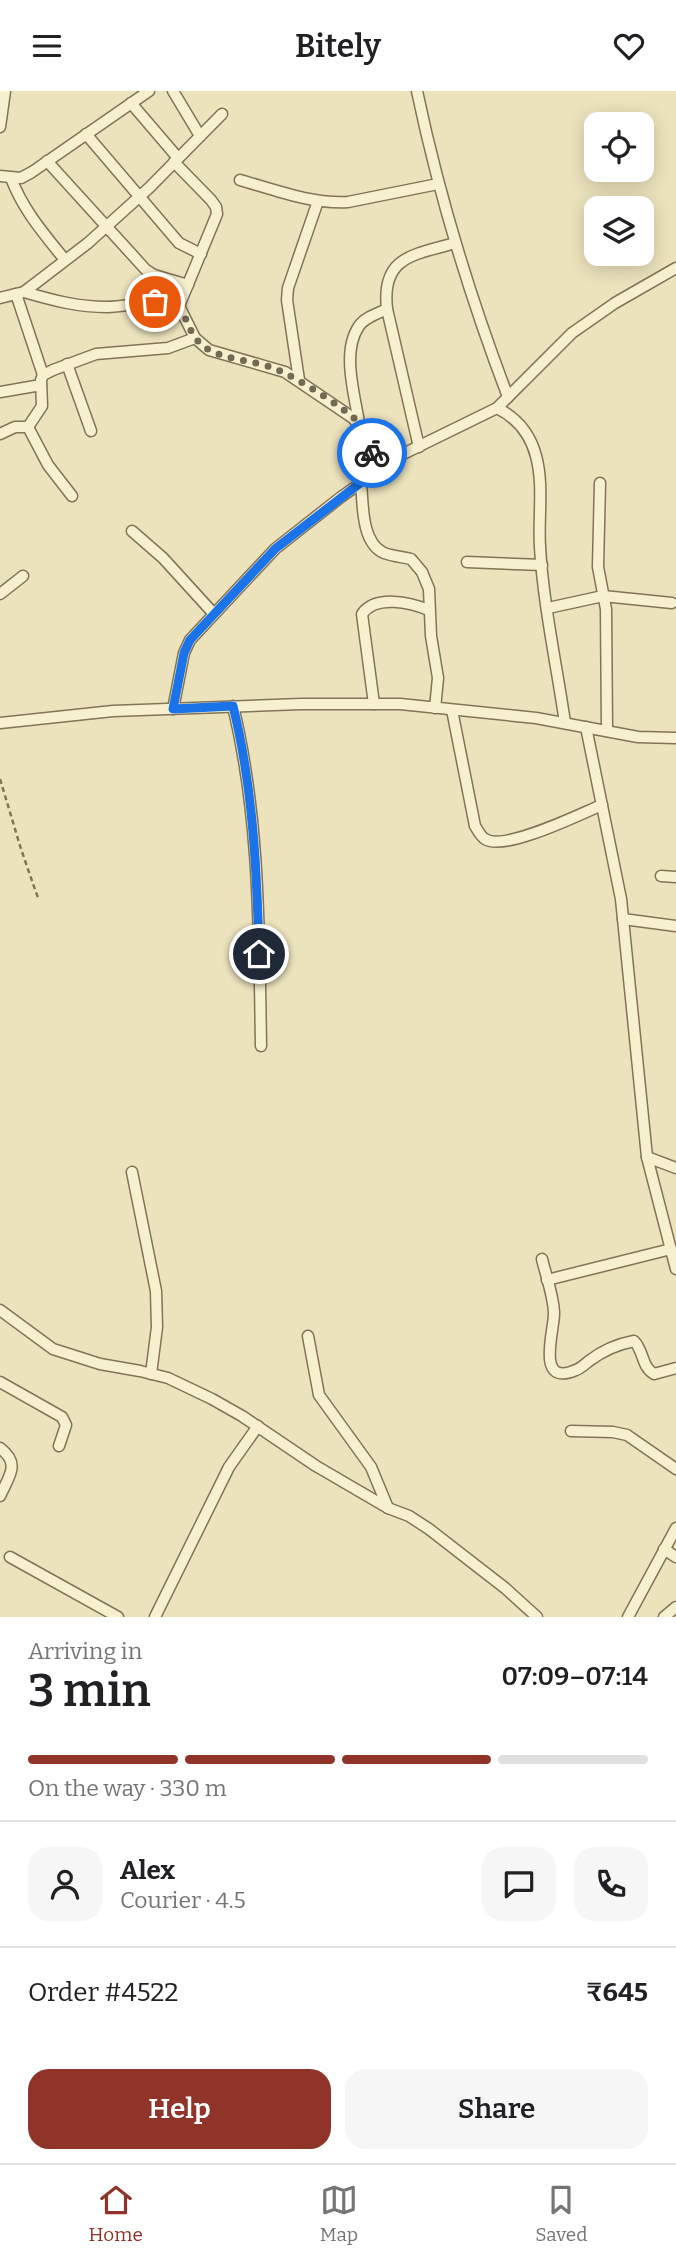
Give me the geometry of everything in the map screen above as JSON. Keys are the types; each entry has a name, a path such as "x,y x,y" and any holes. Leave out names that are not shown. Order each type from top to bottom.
{"street":[{"path":"0,127 5,91"},
{"path":"5,177 21,178 149,91"},
{"path":"173,91 200,136"},
{"path":"417,91 438,184 455,243 481,326 508,397"},
{"path":"131,103 216,207 214,226 178,306"},
{"path":"0,298 20,293 106,227 222,114"},
{"path":"86,135 179,243 201,254"},
{"path":"47,161 146,270 188,285"},
{"path":"5,177 34,223 65,260"},
{"path":"240,180 318,201 348,202 438,184"},
{"path":"299,380 287,300 288,288 318,201"},
{"path":"419,447 387,309 385,289 396,265 409,256 455,243"},
{"path":"173,709 184,653 190,640 275,549 377,470 497,408 572,333 615,303 676,268"},
{"path":"20,293 69,305 107,307 163,302 178,306 195,338 209,350 272,367 299,380 359,423"},
{"path":"20,293 42,380 42,406 28,427"},
{"path":"377,470 359,423 351,363 353,339 358,327 365,320 387,309"},
{"path":"0,393 42,380 67,364 107,352 168,348 195,338"},
{"path":"67,364 91,431"},
{"path":"497,408 514,416 520,423 536,456 542,565 565,723"},
{"path":"0,434 15,427 28,427"},
{"path":"28,427 48,465 72,496"},
{"path":"361,482 365,521 373,545 382,552 411,559 429,589 429,610 438,678 435,708"},
{"path":"600,483 598,567 607,632 607,731"},
{"path":"132,531 168,563 214,614"},
{"path":"467,562 542,565"},
{"path":"0,594 23,576"},
{"path":"548,608 603,596 672,603"},
{"path":"374,704 362,614 366,608 377,604 401,602 429,610"},
{"path":"0,723 113,711 400,704 536,717 638,737 676,738"},
{"path":"233,706 245,765 254,836 261,1046"},
{"path":"452,710 475,826 484,839 499,843 522,837 602,805"},
{"path":"586,727 621,899 647,1157 676,1269"},
{"path":"661,876 676,877"},
{"path":"623,919 676,926"},
{"path":"647,1157 676,1168"},
{"path":"132,1172 156,1291 157,1327 151,1374"},
{"path":"547,1280 671,1249"},
{"path":"542,1259 554,1313 548,1347 549,1360 556,1370 565,1374 579,1369 605,1352 634,1341 640,1347 648,1370 654,1374 676,1368"},
{"path":"0,1310 53,1349 100,1364 168,1378 212,1399 316,1465 429,1529 505,1588 537,1617"},
{"path":"308,1336 319,1395 371,1467 388,1508"},
{"path":"0,1382 62,1417 66,1425 59,1446"},
{"path":"155,1617 229,1468 258,1426"},
{"path":"571,1431 627,1435 676,1469"},
{"path":"0,1448 11,1457 13,1468 0,1496"},
{"path":"628,1617 676,1528"},
{"path":"664,1549 676,1557"},
{"path":"10,1557 118,1617"}],"path":[{"path":"0,779 38,898"}],"way so far":[{"path":"155,302 178,306 195,338 209,350 272,367 299,380 359,423 372,453"}],"route":[{"path":"259,954 254,836 240,732 233,706 173,709 184,653 190,640 275,549 377,470 372,453"}]}
